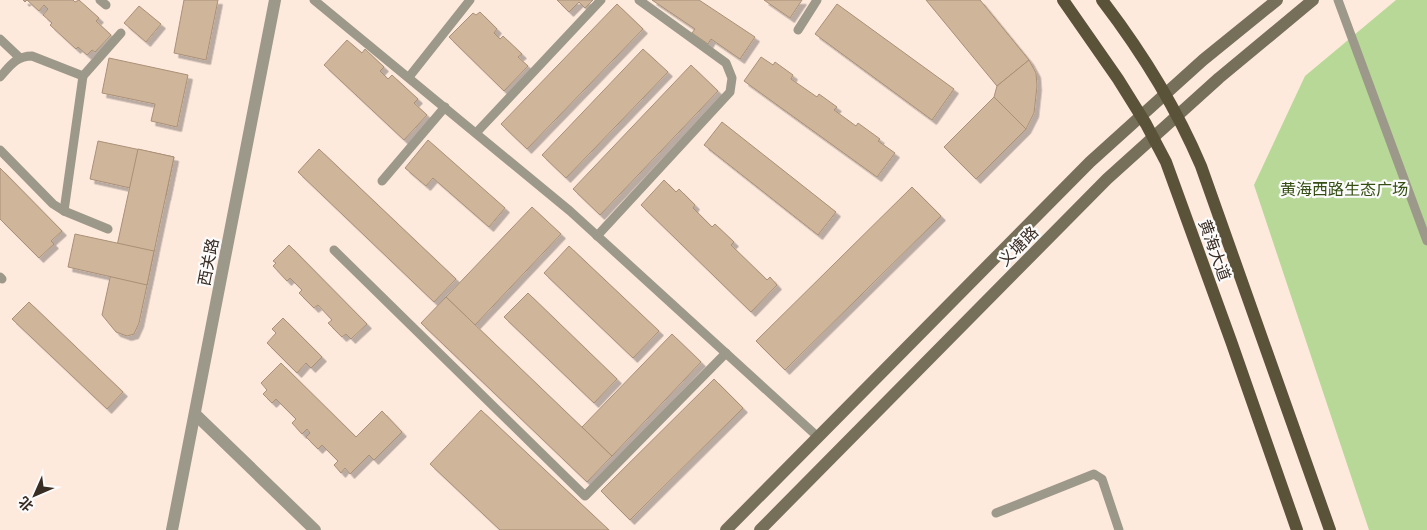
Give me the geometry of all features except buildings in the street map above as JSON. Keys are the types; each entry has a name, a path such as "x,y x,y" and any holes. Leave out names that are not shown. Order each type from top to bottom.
{"main road":[{"name":"黄海大道","path":"1063,0 1118,79 1141,116 1172,178 1296,530"},
{"name":"黄海大道","path":"1102,0 1145,62 1177,116 1201,166 1330,530"},
{"name":"义塘路","path":"726,530 1090,162 1204,60 1277,0"},
{"name":"义塘路","path":"760,530 1107,179 1219,78 1312,0"}],"street":[{"name":"西关路","path":"172,530 275,0"},
{"path":"195,414 315,530"}],"lane":[{"path":"314,0 570,211 818,437"},
{"path":"409,77 470,0"},
{"path":"476,133 601,0"},
{"path":"597,236 730,92 732,78 726,63 638,0"},
{"path":"798,30 816,0"},
{"path":"1338,0 1427,241"},
{"path":"64,211 82,76 121,33"},
{"path":"0,39 20,58"},
{"path":"0,77 24,56 32,56 82,76"},
{"path":"382,181 445,107"},
{"path":"0,150 53,204 64,211 108,229"},
{"path":"334,250 585,496 726,353"},
{"path":"996,513 1094,474 1102,480 1119,530"}],"green space":[{"name":"黄海西路生态广场","path":"1396,0 1427,0 1427,530 1369,530 1254,185 1305,76"}]}
